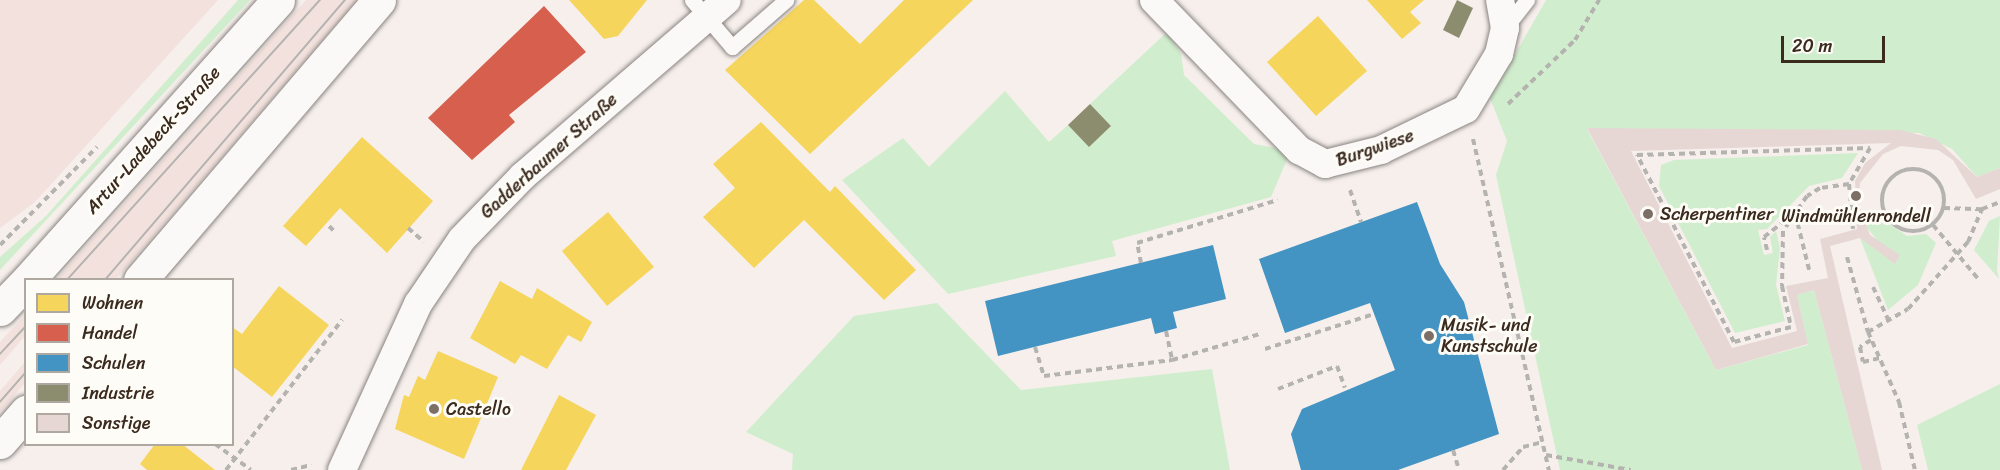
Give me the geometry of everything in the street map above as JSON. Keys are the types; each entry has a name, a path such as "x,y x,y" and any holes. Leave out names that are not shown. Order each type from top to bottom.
{"street":[{"name":"Artur-Ladebeck-Straße","path":"30,278 278,0"},
{"path":"141,278 379,0"},
{"name":"Burgwiese","path":"1154,0 1299,150 1325,164 1381,150 1466,109 1486,84 1505,28 1500,0"},
{"name":"Gadderbaumer Straße","path":"342,470 418,304 462,239 523,176 709,6"},
{"name":"Artur-Ladebeck-Straße","path":"0,309 24,284"},
{"path":"0,442 24,414"}],"lane":[{"path":"709,6 732,47 786,0"},
{"path":"1505,28 1527,0"}],"path":[{"path":"1466,109 1488,121 1575,40 1599,0"},
{"path":"1466,109 1549,470"},
{"path":"0,245 104,139"},
{"path":"1794,213 1783,231 1782,286 1791,327 1734,342 1637,154 1870,148 1849,184 1853,229"},
{"path":"1906,169 1928,172 1942,187 1944,208 1933,225 1904,230 1888,219 1882,200 1888,180 1906,169"},
{"path":"1347,183 1361,222"},
{"path":"1767,250 1764,237 1820,188 1849,184"},
{"path":"1141,263 1137,243 1278,200"},
{"path":"1944,208 1982,209 2000,202"},
{"path":"1868,332 1889,322 1956,253 1982,209"},
{"path":"1794,213 1810,273"},
{"path":"1933,225 1980,280"},
{"path":"329,226 336,233"},
{"path":"1848,256 1868,332 1899,402 1915,470"},
{"path":"1873,287 1889,322"},
{"path":"1265,349 1374,314"},
{"path":"226,470 342,320"},
{"path":"1166,331 1172,360"},
{"path":"1035,347 1044,376 1172,360 1260,334"},
{"path":"1871,340 1860,347 1863,362 1880,358"},
{"path":"1278,389 1337,366 1345,388"},
{"path":"1503,470 1523,447 1543,442"},
{"path":"218,446 251,470"},
{"path":"1453,450 1459,470"},
{"path":"1546,455 1631,470"}],"shaded area":[{"path":"0,0 218,0 35,202 0,228"},
{"path":"306,0 357,0 117,278 58,278"},
{"path":"24,316 24,337 0,365 0,342"},
{"path":"24,363 24,384 0,412 0,391"}],"green space":[{"path":"238,0 250,0 0,270 0,257 46,216"},
{"path":"1546,0 2000,0 2000,168 1977,177 1952,149 1919,133 1587,129 1716,370 1808,345 1797,295 1814,290 1862,470 1560,470 1496,175 1507,141 1490,98"},
{"path":"1167,32 1181,54 1184,75 1254,144 1282,149 1288,157 1271,197 1112,241 1116,256 948,294 842,180 903,138 929,167 1005,91 1049,142 1068,125 1089,146 1111,126 1090,104"},
{"path":"1858,153 1842,178 1809,186 1767,229 1758,230 1764,255 1773,253 1770,237 1776,231 1780,248 1776,285 1785,321 1735,333 1659,186 1661,165 1674,160"},
{"path":"1876,215 1907,236 1926,234 1936,243 1918,285 1888,310 1860,238 1895,263 1861,220"},
{"path":"2000,216 1997,270 1999,279 1974,250 1989,221"},
{"path":"937,303 1021,390 1212,369 1230,470 792,470 793,454 746,432 854,316"},
{"path":"2000,384 2000,470 1928,470 1917,425"}],"building: Wohnen":[{"path":"569,0 647,0 618,36 604,39"},
{"path":"804,0 814,0 860,44 904,0 973,0 810,154 725,70"},
{"path":"1367,0 1424,0 1410,12 1421,23 1402,39"},
{"path":"1318,16 1367,71 1316,116 1267,62"},
{"path":"761,122 830,192 835,186 916,270 884,300 804,220 754,268 703,217 735,188 713,164"},
{"path":"362,137 433,201 387,253 340,208 306,246 283,226"},
{"path":"608,212 654,267 607,306 562,251"},
{"path":"500,281 532,299 537,288 592,322 581,342 568,335 547,369 521,355 515,364 470,338"},
{"path":"279,286 329,325 272,397 234,368 234,328 242,334"},
{"path":"438,351 498,377 464,459 395,429 404,395 409,397 418,376 425,380"},
{"path":"559,395 596,415 566,470 521,470"},
{"path":"154,446 185,446 215,470 147,470 140,464"}],"building: Handel":[{"path":"544,6 586,52 509,115 515,122 472,160 428,118"}],"building: Schulen":[{"name":"Musik- und Kunstschule","path":"1417,202 1440,264 1464,302 1499,434 1398,470 1301,470 1291,434 1302,409 1395,370 1370,303 1285,333 1259,259"},
{"path":"1213,245 1226,299 1173,312 1177,328 1155,334 1151,318 998,356 985,301"}],"building: Industrie":[{"path":"1457,0 1473,8 1459,38 1443,30"},
{"path":"1090,104 1111,126 1089,147 1068,125"}],"building: Sonstige":[{"name":"Scherpentiner","path":"1587,128 1900,130 1936,139 1977,177 2000,168 2000,189 1976,199 1953,160 1938,150 1901,146 1883,154 1860,183 1858,202 1870,235 1900,255 1895,264 1860,238 1830,246 1882,470 1862,470 1814,290 1797,295 1808,344 1716,370","holes":["1891,143 1865,163 1855,181 1857,229 1820,239 1828,278 1786,286 1797,331 1732,348 1631,151"]}],"tram line":[{"path":"69,278 320,0"},
{"path":"107,278 345,0"},
{"path":"0,354 24,328"},
{"path":"0,402 24,374"}],"place":[{"name":"Windmühlenrondell","path":"1856,196"},
{"name":"Scherpentiner","path":"1648,214"},
{"name":"Musik- und Kunstschule","path":"1429,336"},
{"name":"Castello","path":"434,409"}]}
